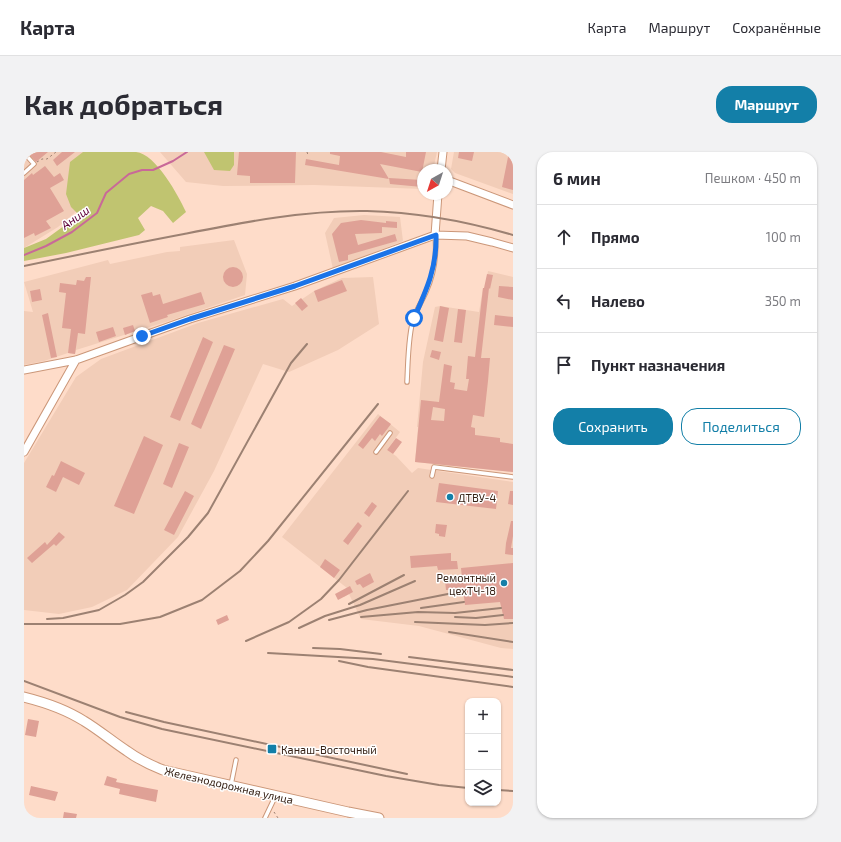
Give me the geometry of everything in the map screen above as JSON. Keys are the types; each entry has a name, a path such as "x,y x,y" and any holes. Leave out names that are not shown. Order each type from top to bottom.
{"street":[{"path":"442,164 443,152"},
{"path":"453,182 513,205"},
{"path":"436,235 438,200"},
{"path":"24,370 76,360 190,319 295,286 436,235 467,236 513,248"},
{"path":"24,452 76,360"},
{"name":"Железнодорожная улица","path":"24,697 73,714 145,763 163,770 379,818"}],"lane":[{"path":"24,153 34,164 24,173"},
{"path":"407,382 411,328 433,271 436,250 436,235"},
{"path":"376,452 390,433"},
{"path":"432,476 434,467 513,478"},
{"path":"230,786 236,760"},
{"path":"265,818 275,796"}],"path":[{"path":"34,164 42,159 47,159 56,152"},
{"path":"270,807 278,818"}],"shaded area":[{"path":"24,152 131,152 86,203 58,227 24,248"},
{"path":"160,152 437,152 434,164 417,164 417,189 314,185 223,186 186,182"},
{"path":"454,152 513,152 513,194 455,173 453,171 452,164"},
{"path":"364,215 400,217 403,241 333,269 325,233 334,218"},
{"path":"234,240 247,274 245,295 169,321 76,350 75,354 68,353 44,361 24,365 24,311 33,312 24,282 108,260 110,264 167,252 180,251 180,247"},
{"path":"488,271 513,277 513,472 415,462 423,362 435,307 440,306 479,312 483,288 485,288"},
{"path":"373,277 379,324 338,350 289,372 263,364 214,471 178,537 127,590 92,607 59,614 24,610 24,463 76,377 101,359 198,323 283,299 292,306 314,291 342,278"},
{"path":"378,414 400,432 387,450 396,456 412,473 418,468 513,482 513,649 501,648 419,626 361,619 349,594 344,597 341,591 347,588 282,537"}],"green space":[{"path":"83,152 136,152 144,154 166,176 186,212 173,223 163,211 151,206 138,218 145,230 139,235 66,253 24,261 24,248 46,239 79,215 71,207 66,194 70,162"},
{"path":"204,152 234,152 234,165 230,171 214,170"}],"building":[{"path":"27,152 48,152 36,162"},
{"path":"62,152 75,152 57,166 53,160"},
{"path":"239,152 296,152 295,183 250,183 250,176 237,175"},
{"path":"330,152 381,152 406,157 406,152 426,152 424,164 417,164 417,171 380,164 389,179 305,165 306,159 339,165 340,156 330,154"},
{"path":"459,152 474,152 472,161 458,158"},
{"path":"509,152 513,152 513,190 502,187"},
{"path":"45,166 54,177 60,173 64,180 50,188 64,211 46,221 51,228 35,236 34,233 24,238 24,180 32,173 33,175"},
{"path":"389,178 417,180 417,187 390,184"},
{"path":"361,220 386,223 386,221 397,222 397,228 382,227 382,233 355,234 358,245 395,234 397,241 348,255 348,260 339,262 332,234 341,223"},
{"path":"233,267 240,270 243,277 240,284 233,287 226,284 223,277 226,270"},
{"path":"487,274 493,275 490,289 489,288 481,358 490,358 484,417 473,415 471,427 475,428 475,435 500,438 500,442 513,444 513,472 415,462 421,400 439,402 444,364 452,366 450,382 455,383 454,389 467,391 469,379 466,379 468,356 475,357","holes":["433,407 445,409 444,421 431,420"]},
{"path":"86,277 91,277 85,334 78,333 75,354 68,353 71,329 62,328 66,293 59,292 60,283 76,285 77,280 84,281"},
{"path":"342,280 347,291 318,302 314,291"},
{"path":"499,286 513,287 513,300 498,297"},
{"path":"40,289 42,300 32,302 30,291"},
{"path":"152,292 153,296 160,294 163,304 201,292 205,304 167,315 168,317 150,323 141,295"},
{"path":"301,298 308,306 302,311 295,303"},
{"path":"440,306 449,308 443,342 434,340"},
{"path":"458,309 466,310 462,343 454,342"},
{"path":"48,313 57,357 51,358 42,315"},
{"path":"495,315 513,317 513,327 494,325"},
{"path":"133,325 135,331 125,335 123,328"},
{"path":"113,327 116,336 99,342 96,332"},
{"path":"203,337 213,342 180,421 170,417"},
{"path":"224,345 235,349 201,429 191,424"},
{"path":"432,350 441,352 439,360 430,357"},
{"path":"380,416 391,424 382,436 380,434 375,441 372,438 363,449 358,445"},
{"path":"144,436 163,445 134,514 114,506"},
{"path":"396,438 402,442 393,454 387,450"},
{"path":"179,443 189,447 172,488 163,484"},
{"path":"61,461 85,473 79,485 63,477 56,492 46,487 52,475 54,476"},
{"path":"439,483 498,491 496,509 436,502"},
{"path":"185,491 194,496 174,535 164,530"},
{"path":"510,491 513,491 513,505 508,504"},
{"path":"372,502 377,506 369,517 364,513"},
{"path":"511,521 513,521 511,548 513,548 513,555 505,554"},
{"path":"358,522 362,526 348,545 343,541"},
{"path":"436,524 447,525 445,537 439,536 439,534 435,533"},
{"path":"59,532 65,537 56,546 54,544 32,563 27,558 45,542 47,545"},
{"path":"451,553 451,561 457,561 458,569 438,570 437,566 411,568 410,556"},
{"path":"325,559 340,570 334,578 320,567"},
{"path":"513,563 513,619 504,619 500,602 465,605 463,589 446,590 445,580 462,579 461,568"},
{"path":"370,573 374,582 363,588 360,584 357,585 355,581"},
{"path":"350,586 353,592 338,600 335,594"},
{"path":"227,615 229,620 218,625 216,620"},
{"path":"28,719 39,721 36,737 25,735"},
{"path":"107,776 117,779 116,782 158,790 156,802 119,794 120,789 104,785"},
{"path":"31,786 58,792 55,801 29,795"},
{"path":"64,812 77,814 76,818 63,818"}],"waterway":[{"name":"Аниш","path":"24,255 46,246 72,232 97,213 106,193 129,174 142,170 153,170 173,161 187,152"}],"railway":[{"path":"24,266 230,225 321,212 367,211 423,215 477,225 513,235"},
{"path":"47,619 63,618 99,610 125,595 143,582 188,537 208,513 291,363 307,344"},
{"path":"24,624 120,624 160,617 202,600 240,571 268,541 378,404"},
{"path":"246,641 289,622 321,599 339,580 408,491"},
{"path":"349,604 404,575"},
{"path":"299,628 325,616 360,605 415,581"},
{"path":"329,620 367,610 463,591"},
{"path":"421,608 464,602"},
{"path":"361,617 418,612 455,613 501,608"},
{"path":"455,617 476,618 503,615"},
{"path":"415,622 485,625 513,623"},
{"path":"449,632 513,642"},
{"path":"313,648 340,649 381,654"},
{"path":"268,653 373,659 513,677"},
{"path":"409,657 513,670"},
{"path":"339,661 368,667 513,687"},
{"path":"24,681 120,717 162,729 386,776 465,788"},
{"path":"126,712 164,722 407,774"},
{"path":"501,790 513,791"}],"place":[{"name":"ДТВУ-4","path":"450,497"},
{"name":"Ремонтный цехТЧ-18","path":"504,583"},
{"name":"Канаш-Восточный","path":"272,749"}],"route":[{"path":"142,336 336,272 436,235 436,250 433,271 414,318"}]}
